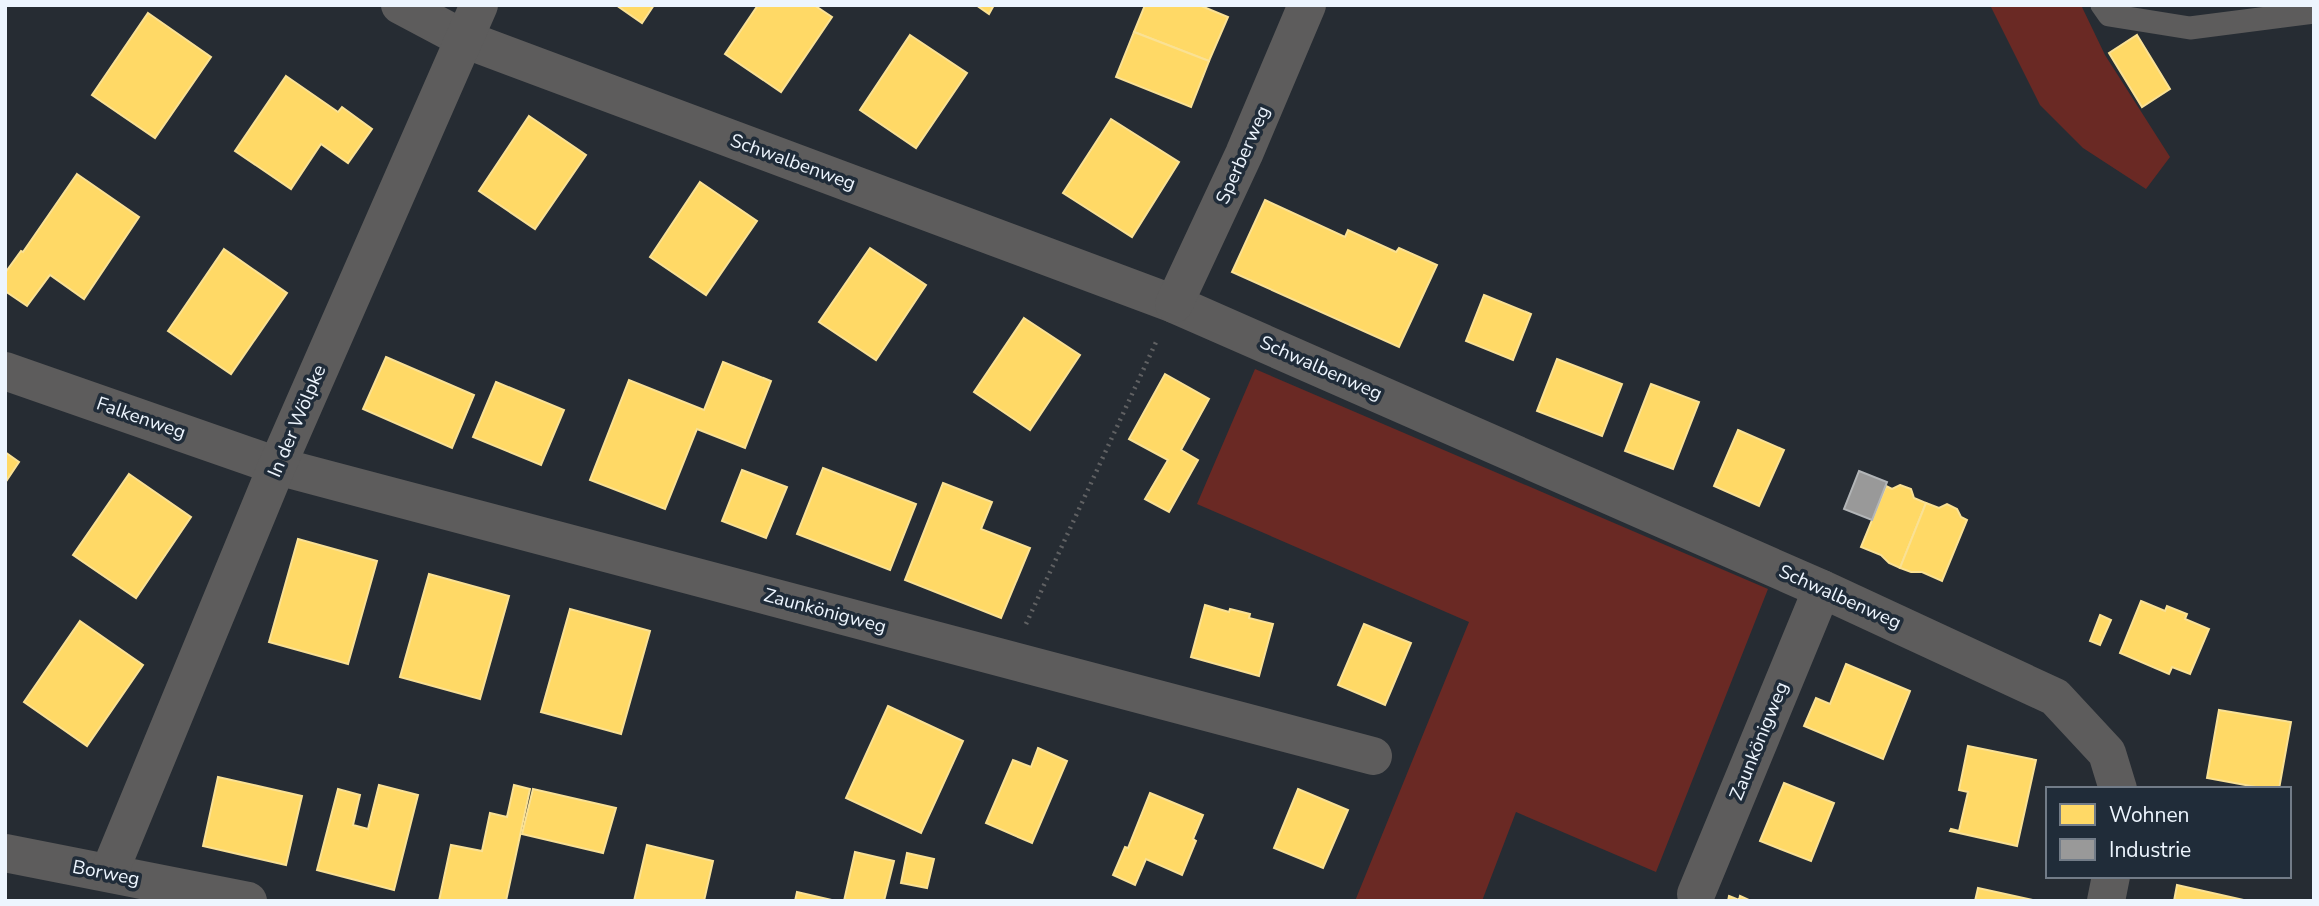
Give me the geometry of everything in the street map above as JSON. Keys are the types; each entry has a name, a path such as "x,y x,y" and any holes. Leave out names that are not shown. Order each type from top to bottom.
{"street":[{"path":"400,5 471,22"},
{"name":"Sperberweg","path":"1174,304 1244,154 1307,5"},
{"name":"Schwalbenweg","path":"471,22 1174,304 1822,589 2055,697 2107,753 2117,787"},
{"name":"In der Wölpke","path":"109,873 277,466 471,22"},
{"name":"Falkenweg","path":"5,371 277,466"},
{"name":"Zaunkönigweg","path":"277,466 1373,757"},
{"name":"Zaunkönigweg","path":"1696,894 1822,589"},
{"name":"Borweg","path":"5,853 248,901"},
{"path":"2106,901 2111,878"}],"lane":[{"path":"2102,5 2109,15 2190,28 2314,12"}],"path":[{"path":"1009,660 1174,304"}],"shaded area":[{"path":"1990,5 2081,5 2105,55 2170,157 2146,189 2083,148 2040,105"},
{"path":"1255,369 1768,589 1656,872 1516,812 1482,901 1355,901 1469,622 1197,504"}],"building: Wohnen":[{"path":"616,5 654,5 642,23"},
{"path":"758,5 814,5 832,17 781,92 725,54"},
{"path":"976,5 994,5 989,14"},
{"path":"1145,5 1199,5 1228,17 1209,61 1134,32"},
{"path":"148,13 211,57 155,138 92,95"},
{"path":"1134,32 1209,61 1191,107 1116,77"},
{"path":"910,35 967,73 916,148 860,110"},
{"path":"2137,35 2170,89 2142,107 2109,53"},
{"path":"286,76 338,112 342,107 372,129 348,163 321,144 291,189 235,151"},
{"path":"529,116 586,155 535,229 479,191"},
{"path":"1111,119 1179,162 1132,237 1063,193"},
{"path":"77,174 139,217 84,299 50,275 27,306 5,291 5,273 21,251 23,252"},
{"path":"700,182 757,221 706,295 650,257"},
{"path":"1265,200 1345,237 1348,230 1396,252 1399,248 1437,265 1399,347 1232,272"},
{"path":"870,248 926,285 876,360 819,322"},
{"path":"224,249 287,293 231,374 168,331"},
{"path":"1484,295 1531,314 1513,360 1466,341"},
{"path":"1024,318 1080,355 1030,430 974,392"},
{"path":"386,357 474,395 452,448 363,409"},
{"path":"1557,359 1622,384 1602,436 1537,411"},
{"path":"723,362 771,381 745,448 697,429 665,509 590,480 629,380 704,410"},
{"path":"1165,374 1209,399 1181,450 1198,460 1169,512 1145,499 1168,460 1129,439"},
{"path":"496,382 564,410 541,465 473,437"},
{"path":"1651,384 1699,402 1673,469 1625,451"},
{"path":"1738,430 1784,450 1759,506 1714,486"},
{"path":"5,452 19,462 5,483"},
{"path":"823,468 916,504 890,570 797,534"},
{"path":"742,470 787,487 766,538 722,521"},
{"path":"129,474 191,517 136,598 73,555"},
{"path":"943,483 992,502 981,529 1030,548 1001,618 905,580"},
{"path":"1900,485 1911,489 1914,498 1926,503 1900,568 1881,555 1861,547 1886,486 1892,489"},
{"path":"1926,503 1939,508 1947,504 1957,509 1961,517 1967,520 1942,581 1922,572 1900,568"},
{"path":"298,539 377,561 348,664 269,642"},
{"path":"429,574 509,596 480,699 400,677"},
{"path":"2141,601 2165,611 2167,606 2187,614 2185,619 2209,629 2190,674 2172,667 2169,674 2120,653"},
{"path":"1205,605 1229,612 1230,609 1250,614 1249,618 1273,624 1259,676 1191,657"},
{"path":"570,609 650,631 621,734 541,712"},
{"path":"2100,615 2111,620 2100,645 2090,641"},
{"path":"80,621 143,665 87,746 24,702"},
{"path":"1364,624 1411,643 1385,705 1338,685"},
{"path":"1846,664 1910,691 1883,759 1804,726 1816,698 1830,704"},
{"path":"888,706 963,741 921,833 846,798"},
{"path":"2219,710 2291,722 2279,787 2256,787 2207,778"},
{"path":"1968,746 2036,760 2017,846 1950,831 1959,831 1968,792 1959,790"},
{"path":"1038,748 1067,761 1032,843 986,823 1013,760 1031,767"},
{"path":"218,777 302,796 286,865 203,846"},
{"path":"1784,783 1834,803 1811,861 1760,841"},
{"path":"379,785 418,795 394,890 317,870 338,789 360,795 353,825 368,829"},
{"path":"514,785 530,789 506,901 439,901 451,845 482,851 490,813 507,817"},
{"path":"533,789 616,808 603,853 522,834"},
{"path":"1298,789 1348,810 1323,868 1274,848"},
{"path":"1150,793 1203,815 1182,875 1146,859 1135,885 1113,875 1125,847 1128,848"},
{"path":"647,845 713,861 704,901 634,901"},
{"path":"855,852 894,861 884,901 844,901"},
{"path":"907,853 934,859 927,888 901,883"},
{"path":"2177,885 2248,901 2174,901"},
{"path":"1978,888 2033,900 2033,901 1975,901"},
{"path":"797,892 836,901 795,901"},
{"path":"1729,896 1739,900 1740,896 1751,901 1728,901"}],"building: Industrie":[{"path":"1859,471 1887,482 1872,520 1844,509"}]}
